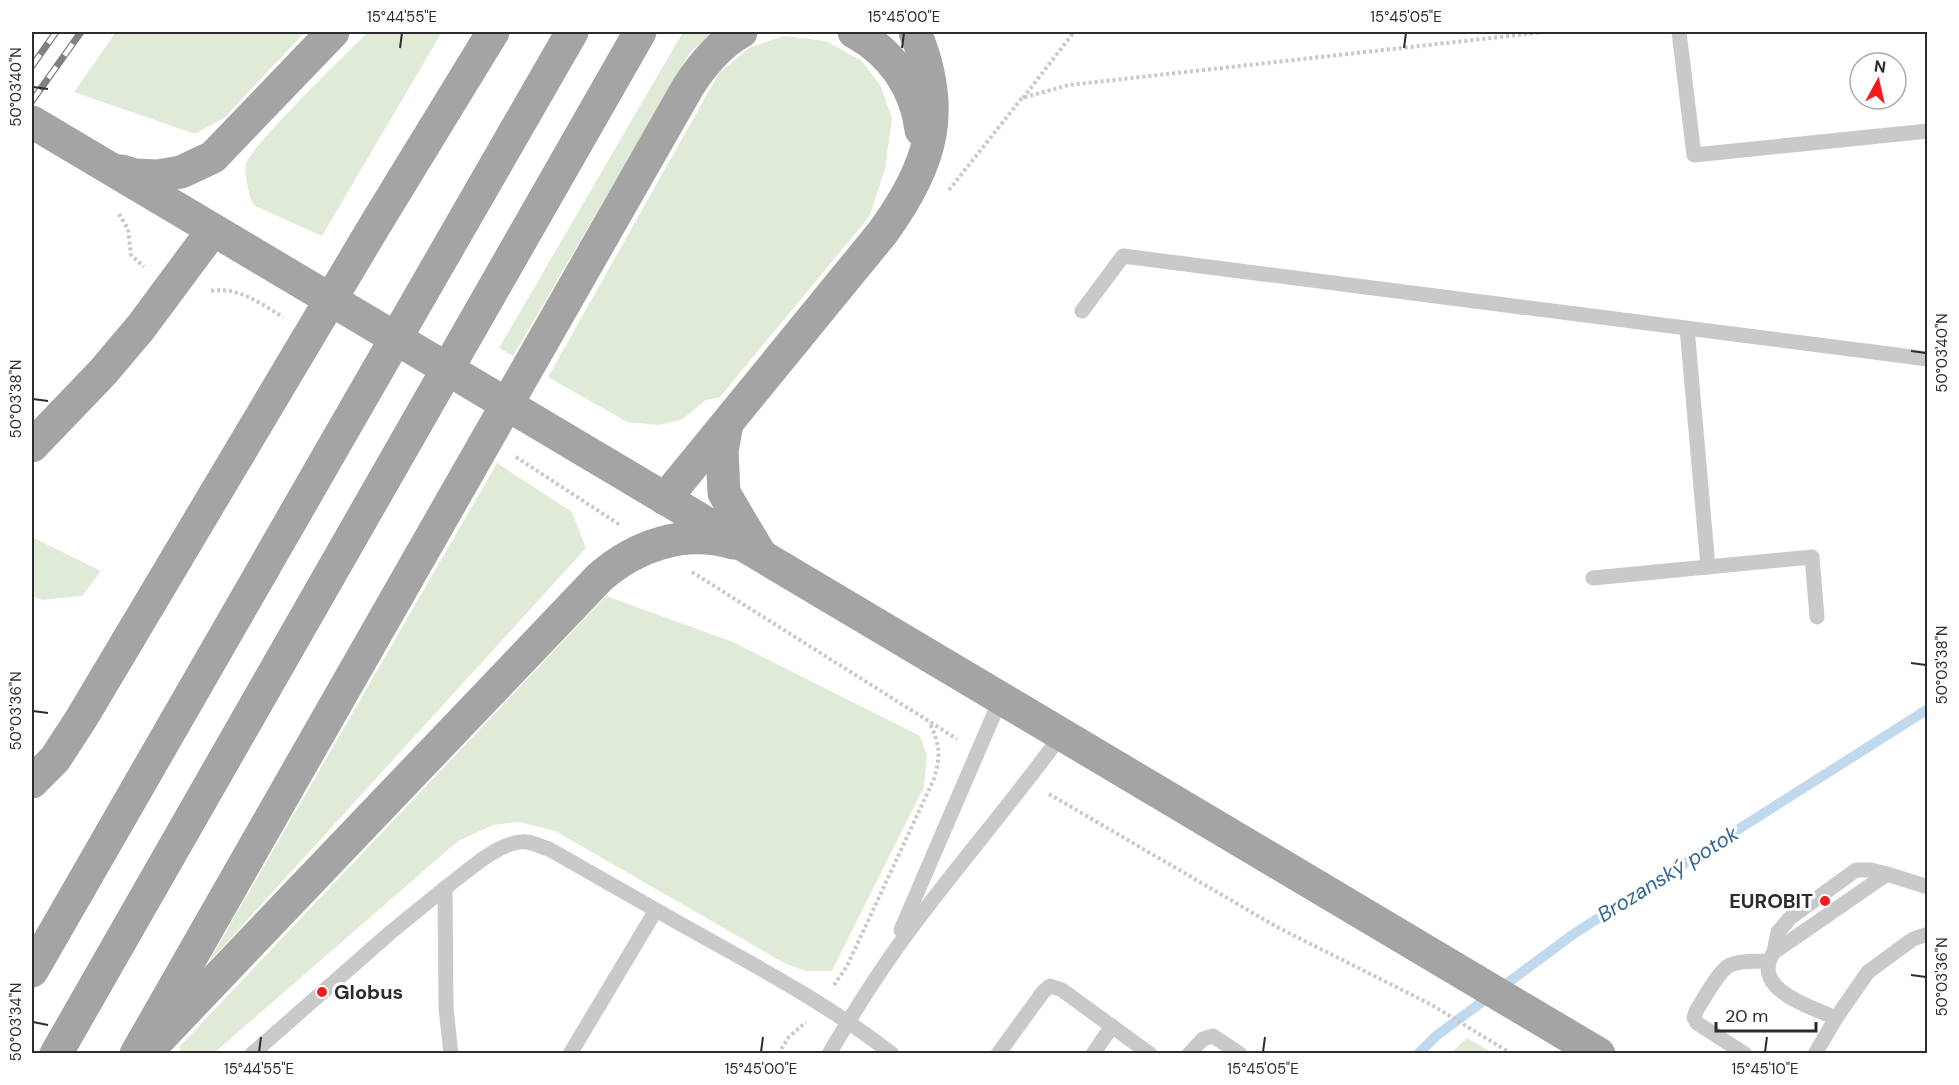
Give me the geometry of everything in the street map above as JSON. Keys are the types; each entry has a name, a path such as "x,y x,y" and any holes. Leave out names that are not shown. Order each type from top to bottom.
{"main road":[{"path":"103,164 135,175 158,176 182,172 213,157 333,32"},
{"path":"32,782 55,759 81,718 493,32"},
{"path":"32,971 572,32"},
{"path":"56,1053 640,32"},
{"path":"136,1053 688,87 712,54 729,38 741,32"},
{"path":"854,32 884,51 908,85 916,105 922,136 920,160 915,179"},
{"path":"665,499 883,232 896,214 915,179 927,145 933,113 933,97 928,67 915,32"},
{"path":"32,122 1599,1053"},
{"path":"32,446 103,372 141,327 213,230"},
{"path":"727,424 722,452 724,493 760,554"},
{"path":"146,1053 589,588 611,568 651,545 686,539 724,540 760,554"}],"lane":[{"path":"1679,32 1694,155 1928,131"},
{"path":"1082,311 1123,256 1928,359"},
{"path":"1687,328 1708,567"},
{"path":"1593,578 1812,557 1817,617"},
{"path":"872,983 913,904 1001,698"},
{"path":"829,1053 872,983 917,920 1028,781 1062,734"},
{"path":"252,1053 445,888 491,853 508,844 527,842 549,849 820,1004 892,1053"},
{"path":"1836,1018 1785,994 1772,984 1771,957 1778,932 1790,918 1856,870 1871,870 1928,887"},
{"path":"1745,1053 1696,1023 1694,1018 1696,1011 1724,969 1741,962 1771,957 1887,874"},
{"path":"445,888 446,1008 451,1053"},
{"path":"570,1053 656,910"},
{"path":"1815,1053 1868,972 1913,939 1928,934"},
{"path":"998,1053 1043,992 1050,986 1062,990 1150,1053"},
{"path":"1093,1053 1112,1026"},
{"path":"1189,1053 1203,1039 1213,1036 1240,1053"}],"path":[{"path":"942,198 1074,32"},
{"path":"1022,98 1069,85 1545,32"},
{"path":"527,463 628,530"},
{"path":"690,571 953,736"},
{"path":"778,1053 789,1037 820,1004 847,966 934,779 940,761 938,739 928,721"},
{"path":"1047,792 1277,927 1432,1005 1512,1053"}],"green space":[{"path":"116,32 305,32 224,118 195,134 74,92"},
{"path":"368,32 442,32 322,236 253,205 246,180 246,164 281,120"},
{"path":"683,32 715,32 691,51 513,356 499,348"},
{"path":"784,36 826,41 862,61 880,85 892,118 885,169 869,217 720,397 706,400 683,419 659,425 627,422 548,377 719,73 749,48"},
{"path":"497,463 572,512 586,548 208,963"},
{"path":"32,537 101,571 82,596 42,600 32,596"},
{"path":"606,596 733,642 920,736 927,756 924,787 832,971 806,971 786,964 555,831 519,822 493,825 458,841 214,1053 180,1053 180,1046"},
{"path":"1467,1038 1493,1053 1451,1053"}],"waterway":[{"name":"Brozanský potok","path":"1418,1054 1436,1036 1575,933 1928,709"}],"railway":[{"path":"32,66 56,32"},
{"path":"32,101 81,32"}],"place":[{"name":"EUROBIT","path":"1825,901"},
{"name":"Globus","path":"322,992"}]}
